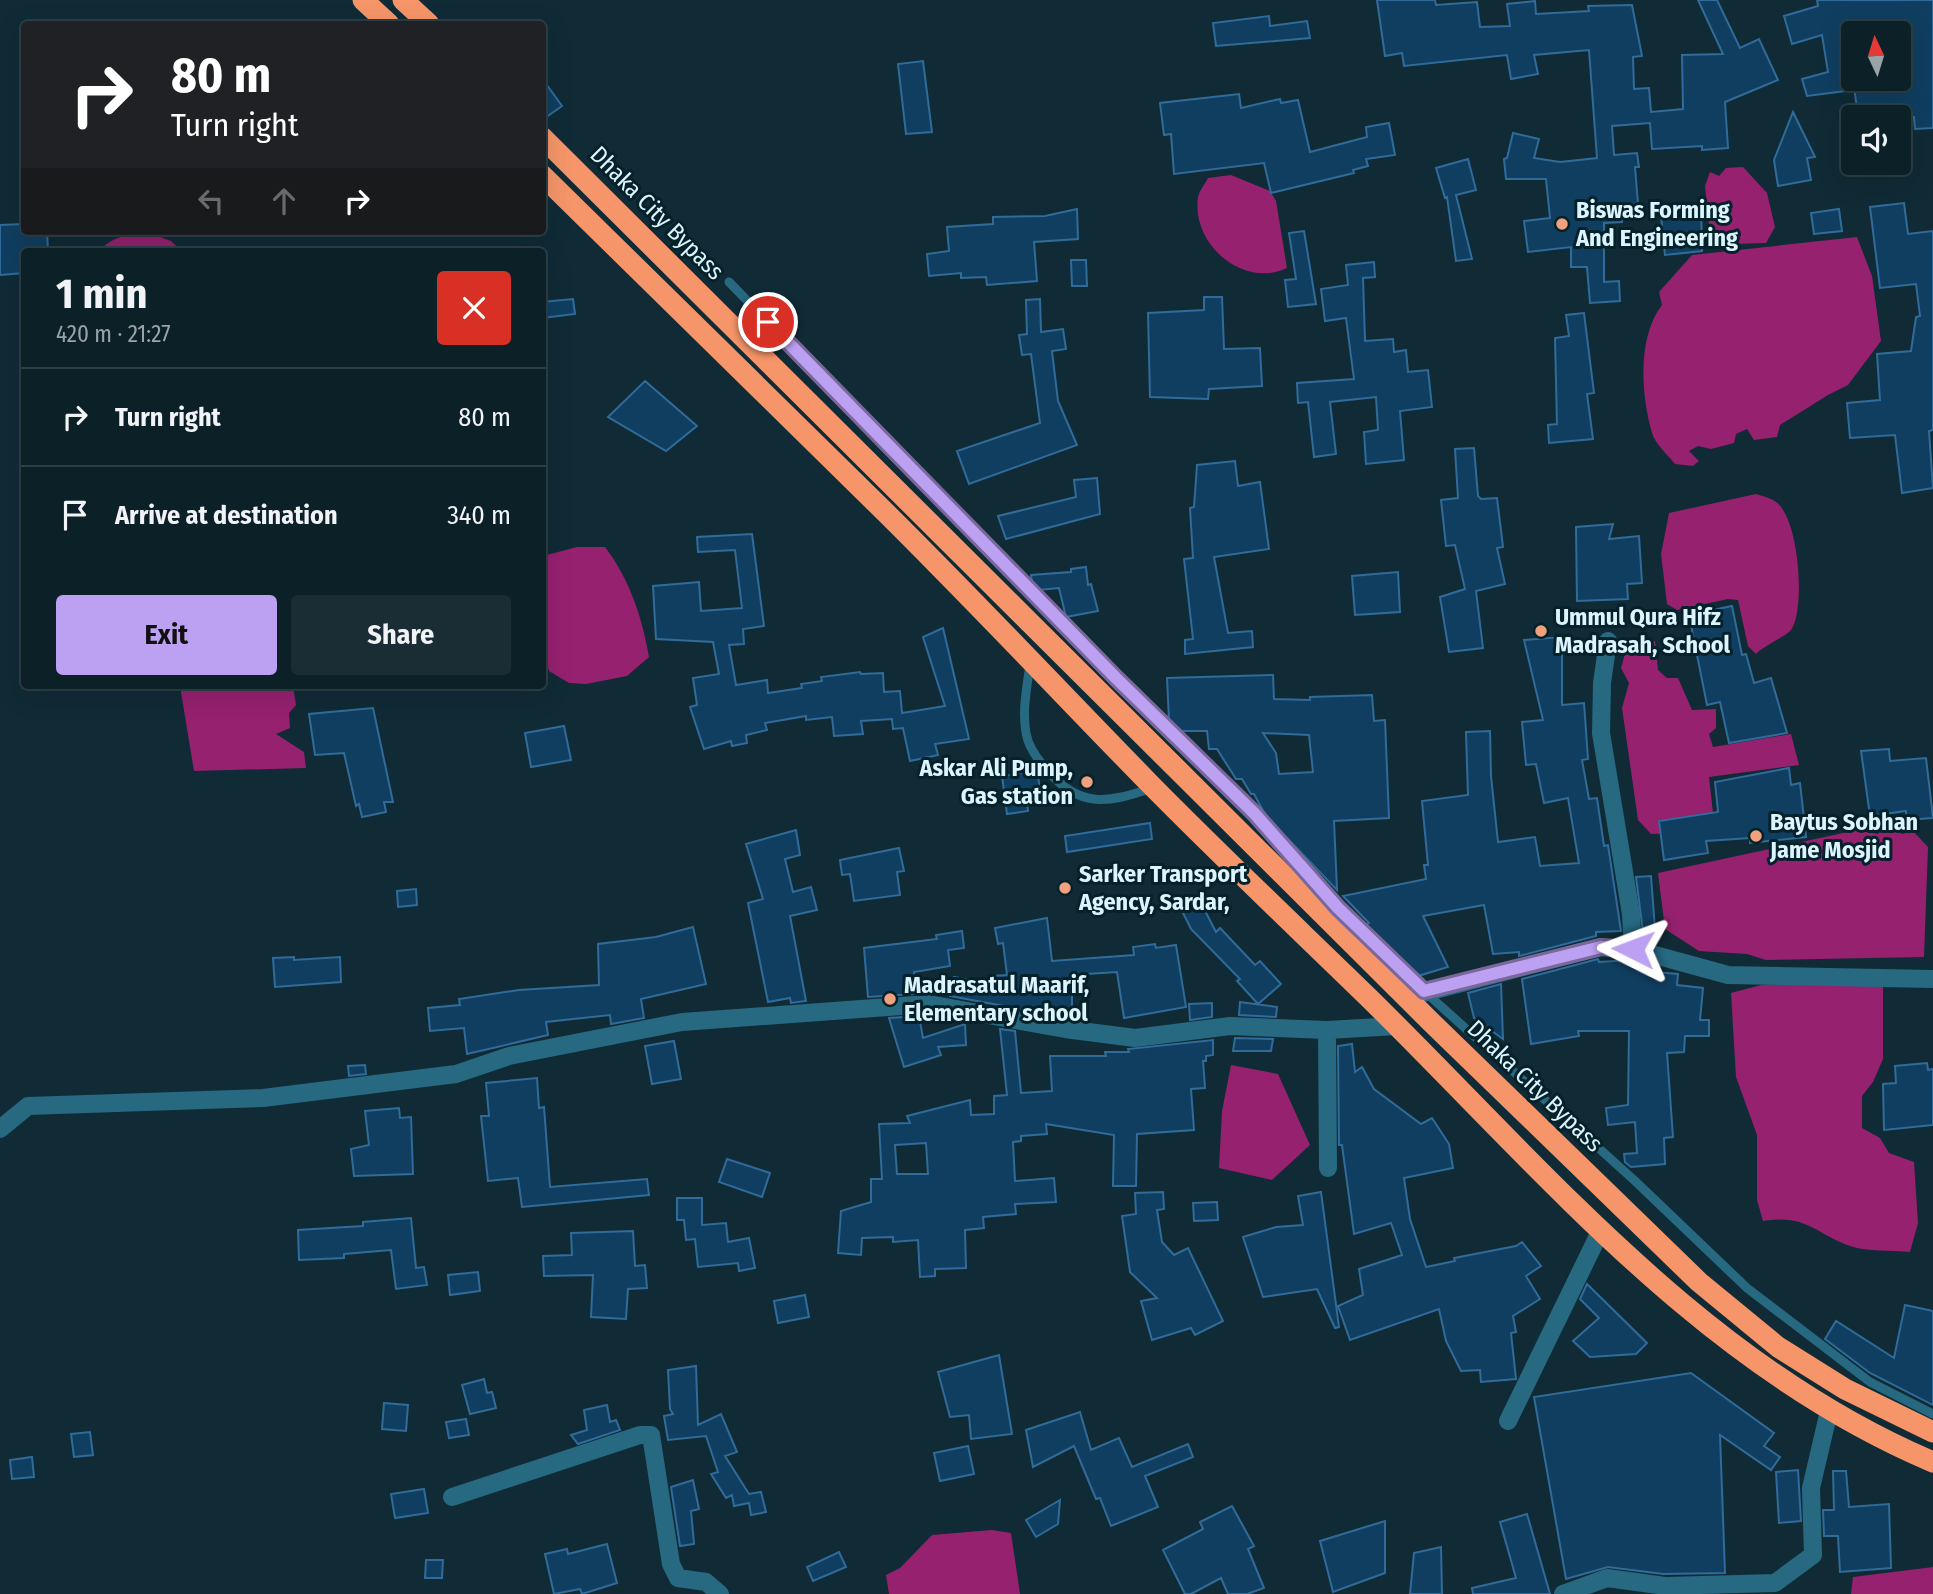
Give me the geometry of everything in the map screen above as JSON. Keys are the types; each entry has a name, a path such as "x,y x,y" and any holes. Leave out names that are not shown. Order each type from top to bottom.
{"highway":[{"path":"363,0 386,21"},
{"path":"403,0 426,21"},
{"name":"Dhaka City Bypass","path":"546,141 1416,994 1699,1282 1758,1331 1845,1389 1933,1432"},
{"path":"546,179 887,513 1154,788 1397,1026 1600,1232 1686,1308 1759,1365 1829,1410 1933,1462"}],"street":[{"path":"1608,641 1602,683 1601,733 1631,914 1633,949"},
{"path":"1416,994 1601,947 1633,949 1728,975 1933,979"},
{"path":"0,1129 28,1106 263,1098 456,1074 509,1056 696,1021 929,1004 1065,1030 1135,1038 1230,1026 1326,1030 1397,1026"},
{"path":"1326,1030 1328,1168"},
{"path":"1508,1421 1600,1232"},
{"path":"1563,1594 1607,1578 1665,1586 1775,1583 1813,1555 1811,1488 1829,1410"},
{"path":"452,1497 640,1435 651,1434 671,1564 678,1578 706,1582 720,1594"}],"lane":[{"path":"729,282 1116,678 1254,813 1416,994 1634,1180 1747,1288 1870,1382 1933,1414"},
{"path":"1031,662 1024,709 1026,736 1039,761 1055,780 1075,796 1114,801 1154,788"}],"shaded area":[{"path":"1743,167 1767,193 1775,227 1766,243 1732,244 1721,232 1710,235 1705,186 1710,172 1719,176 1726,168"},
{"path":"1231,175 1270,191 1276,201 1287,268 1270,273 1254,272 1223,258 1211,246 1198,214 1198,197 1208,178"},
{"path":"154,235 171,241 179,248 102,248 121,237"},
{"path":"1857,237 1872,276 1881,341 1848,385 1780,425 1777,437 1754,440 1747,429 1736,434 1734,443 1711,449 1698,446 1689,451 1699,461 1693,466 1675,464 1654,437 1645,401 1645,350 1648,333 1662,305 1659,292 1692,255"},
{"path":"1756,494 1776,502 1784,511 1795,544 1799,584 1796,619 1791,630 1756,654 1748,646 1738,600 1728,599 1677,610 1667,604 1661,554 1669,513"},
{"path":"577,547 605,547 614,560 634,599 649,657 627,676 586,684 569,683 549,671 546,660 546,555"},
{"path":"1655,641 1658,670 1667,678 1678,678 1692,710 1716,709 1716,728 1709,734 1713,747 1791,734 1799,765 1709,777 1714,822 1680,833 1651,834 1638,820 1622,708 1629,683 1621,668 1628,643"},
{"path":"180,689 293,689 296,705 289,713 290,728 276,734 304,752 306,768 194,771"},
{"path":"1887,825 1902,834 1913,831 1928,847 1924,957 1766,960 1747,954 1699,951 1665,929 1658,873 1857,830 1878,834"},
{"path":"1819,983 1883,986 1883,1059 1873,1082 1862,1096 1862,1128 1880,1138 1889,1153 1914,1162 1918,1223 1910,1252 1857,1248 1800,1222 1763,1221 1757,1200 1757,1135 1736,1077 1731,993 1761,985"},
{"path":"1231,1065 1278,1074 1310,1145 1272,1180 1219,1168 1222,1111"},
{"path":"992,1530 1011,1533 1020,1594 889,1594 886,1575 900,1568 932,1535"},
{"path":"1933,1567 1933,1594 1851,1594 1853,1577"}],"building":[{"path":"1377,0 1435,0 1436,5 1477,2 1480,27 1510,26 1507,4 1535,1 1536,14 1589,11 1588,6 1632,5 1642,56 1633,57 1634,89 1649,88 1651,112 1683,109 1682,55 1723,54 1698,0 1717,0 1740,48 1759,39 1778,80 1725,102 1728,148 1702,150 1702,146 1652,149 1650,123 1612,126 1614,155 1637,153 1639,167 1635,167 1638,204 1621,205 1622,222 1604,223 1604,282 1619,281 1620,301 1590,303 1587,267 1571,267 1571,247 1528,252 1524,221 1550,218 1546,179 1506,179 1504,159 1507,158 1513,133 1539,139 1534,158 1560,162 1597,158 1589,50 1534,55 1538,74 1511,79 1507,55 1404,66 1402,53 1385,56"},
{"path":"1817,0 1933,0 1933,128 1915,129 1911,105 1856,105 1855,91 1911,91 1911,21 1841,21 1841,91 1845,91 1807,96 1802,79 1828,72 1822,35 1792,44 1784,16 1818,6"},
{"path":"1269,16 1270,26 1307,21 1310,38 1216,46 1213,23"},
{"path":"923,61 932,132 906,134 898,64"},
{"path":"546,84 562,106 546,117"},
{"path":"1239,94 1241,108 1280,99 1281,103 1298,100 1310,152 1367,137 1366,127 1389,123 1395,155 1366,159 1368,166 1353,170 1354,173 1271,193 1264,163 1174,174 1171,134 1164,135 1160,103"},
{"path":"1793,112 1815,157 1807,158 1811,180 1778,186 1774,160"},
{"path":"1468,159 1476,190 1456,195 1472,259 1456,261 1447,197 1445,198 1436,168"},
{"path":"1904,203 1908,234 1933,231 1933,430 1929,431 1933,488 1902,493 1895,435 1850,438 1847,403 1880,400 1877,354 1911,351 1916,317 1920,316 1916,284 1880,288 1870,207"},
{"path":"1701,204 1702,251 1665,255 1660,207"},
{"path":"1077,209 1078,239 1034,242 1037,281 987,285 986,277 961,278 961,273 929,276 927,254 949,251 947,227 993,224 993,217 1045,216"},
{"path":"1839,209 1842,231 1814,234 1811,213"},
{"path":"21,224 21,235 47,235 48,248 21,248 21,273 0,275 0,225"},
{"path":"1304,231 1316,304 1288,307 1285,280 1296,279 1289,233"},
{"path":"1071,260 1086,260 1087,286 1072,286"},
{"path":"1374,262 1375,277 1363,278 1365,341 1393,339 1394,352 1406,350 1408,372 1428,370 1432,407 1400,411 1404,460 1366,464 1364,432 1378,430 1376,397 1330,402 1336,454 1314,457 1308,402 1298,403 1297,383 1354,379 1346,318 1325,321 1321,289 1348,285 1346,265"},
{"path":"1204,297 1222,297 1224,349 1260,348 1262,386 1209,389 1208,399 1150,397 1148,313 1204,310"},
{"path":"573,299 575,314 546,318 546,302"},
{"path":"1040,299 1041,332 1063,329 1066,349 1052,351 1058,401 1077,445 969,484 957,451 1040,423 1031,354 1022,355 1019,335 1027,334 1026,300"},
{"path":"1584,313 1594,393 1587,394 1593,439 1549,443 1548,425 1557,424 1555,338 1569,336 1566,315"},
{"path":"645,381 697,426 666,451 608,417"},
{"path":"1474,448 1478,496 1481,499 1497,498 1503,547 1497,548 1505,584 1476,591 1483,648 1449,652 1440,597 1465,589 1455,545 1446,546 1441,500 1458,498 1455,449"},
{"path":"1235,461 1238,486 1260,482 1269,549 1214,557 1228,633 1252,631 1253,647 1185,654 1185,640 1193,639 1184,559 1193,558 1190,508 1194,507 1197,465"},
{"path":"1097,478 1100,514 1006,539 998,516 1076,497 1074,480"},
{"path":"1613,524 1609,539 1639,536 1642,583 1627,584 1628,599 1577,601 1576,527"},
{"path":"752,534 764,626 743,629 744,644 729,645 736,685 767,680 768,693 802,688 801,684 822,681 821,677 860,672 883,673 884,692 900,691 902,713 945,706 923,637 943,628 969,739 935,744 938,755 910,761 903,728 893,729 892,719 861,721 863,734 834,736 832,717 806,720 806,716 765,723 767,730 746,735 747,743 732,746 731,741 704,749 690,707 697,705 693,678 719,674 713,642 656,639 653,586 699,582 701,611 742,608 735,550 698,552 697,537"},
{"path":"1086,567 1088,585 1091,584 1098,611 1066,617 1059,588 1039,590 1032,582 1031,575 1071,572 1071,569"},
{"path":"1398,572 1400,612 1355,615 1352,576"},
{"path":"1732,606 1742,655 1746,654 1754,683 1771,678 1787,733 1729,743 1720,702 1707,705 1689,615"},
{"path":"1562,637 1562,705 1584,703 1588,759 1582,760 1589,799 1597,798 1604,846 1608,845 1621,931 1596,932 1596,936 1519,956 1519,952 1493,954 1484,905 1423,916 1448,967 1418,976 1365,925 1369,923 1343,896 1426,879 1424,865 1428,865 1422,801 1468,795 1466,732 1490,731 1491,776 1498,842 1535,837 1540,866 1579,863 1568,798 1544,803 1536,764 1526,765 1522,722 1543,720 1524,640"},
{"path":"1273,675 1274,699 1310,700 1310,697 1372,695 1374,721 1385,720 1389,818 1334,821 1337,890 1266,816 1254,794 1251,794 1242,779 1236,779 1217,749 1209,749 1207,731 1181,731 1169,720 1167,678","holes":["1263,733 1309,735 1313,772 1279,774 1276,753"]},
{"path":"373,708 393,802 384,802 386,812 362,817 359,804 356,806 344,753 315,755 309,714"},
{"path":"564,726 571,760 531,767 525,733"},
{"path":"1889,749 1890,761 1926,758 1933,818 1906,820 1906,811 1870,816 1861,751"},
{"path":"1789,768 1791,785 1800,783 1806,837 1750,843 1750,838 1706,841 1708,853 1664,860 1659,821 1718,812 1715,782"},
{"path":"1037,771 1041,794 1026,796 1028,811 1007,814 1002,776"},
{"path":"1150,823 1152,839 1067,852 1065,836"},
{"path":"796,830 800,855 785,859 793,892 811,887 817,910 790,916 806,1001 791,1003 790,998 768,1002 748,903 763,899 746,844"},
{"path":"899,848 904,871 897,872 900,895 854,901 850,874 842,875 840,860"},
{"path":"1651,876 1656,943 1644,940 1636,877"},
{"path":"416,889 417,905 398,907 397,891"},
{"path":"1199,899 1216,932 1220,928 1255,965 1260,961 1281,984 1258,1004 1237,981 1240,979 1191,929 1181,909"},
{"path":"1047,918 1052,961 1134,955 1133,947 1176,945 1186,1007 1124,1018 1117,972 1072,975 1072,1018 1050,1015 1050,1007 1020,1009 950,996 954,977 992,984 992,976 1007,975 1003,943 998,944 995,928"},
{"path":"693,927 706,984 641,999 644,1018 611,1024 610,1015 546,1022 548,1035 467,1054 464,1028 430,1031 428,1008 460,1005 459,999 519,990 599,985 598,944 656,937"},
{"path":"962,931 964,948 948,950 950,966 914,972 914,994 868,997 864,948 937,939 936,935"},
{"path":"294,957 294,960 340,957 341,982 275,987 273,958"},
{"path":"1598,959 1599,962 1631,960 1647,965 1642,971 1678,974 1677,985 1703,988 1700,1020 1709,1020 1709,1036 1685,1036 1684,1052 1667,1053 1673,1137 1664,1138 1665,1164 1631,1167 1625,1162 1624,1154 1637,1153 1635,1122 1608,1125 1606,1108 1628,1105 1629,1031 1578,1031 1579,1036 1531,1044 1522,979"},
{"path":"1501,984 1503,1039 1474,1018 1468,993"},
{"path":"1240,1002 1277,1007 1276,1017 1239,1015"},
{"path":"1212,1003 1212,1017 1190,1020 1189,1004"},
{"path":"919,1016 923,1038 965,1024 966,1045 938,1047 941,1055 904,1067 889,1018"},
{"path":"1000,1029 1015,1031 1021,1093 1052,1091 1050,1056 1106,1056 1105,1052 1129,1052 1128,1049 1213,1040 1213,1055 1206,1056 1206,1061 1203,1061 1205,1088 1191,1089 1194,1130 1137,1134 1136,1186 1113,1186 1114,1135 1046,1124 1047,1134 1021,1136 1021,1141 1013,1142 1015,1181 1054,1178 1056,1202 1015,1204 1016,1214 983,1217 984,1228 965,1230 966,1268 935,1269 935,1276 920,1277 918,1240 893,1242 893,1237 862,1238 861,1255 838,1253 841,1211 871,1202 871,1179 882,1179 879,1124 910,1123 907,1116 970,1100 971,1115 994,1114 994,1096 1007,1095","holes":["926,1143 928,1174 897,1174 895,1145"]},
{"path":"1235,1038 1273,1039 1271,1051 1233,1051"},
{"path":"674,1041 681,1079 652,1084 645,1046"},
{"path":"1352,1044 1355,1072 1362,1067 1374,1089 1421,1124 1432,1118 1449,1144 1453,1168 1404,1178 1410,1219 1426,1267 1455,1261 1454,1258 1516,1246 1522,1242 1541,1266 1526,1276 1540,1299 1513,1316 1516,1332 1511,1333 1516,1379 1481,1382 1480,1370 1461,1371 1446,1341 1439,1309 1350,1340 1338,1306 1363,1295 1359,1269 1402,1255 1391,1223 1354,1234 1342,1145 1339,1145 1338,1046"},
{"path":"1927,1063 1928,1070 1933,1069 1933,1125 1884,1130 1883,1084 1896,1083 1895,1066"},
{"path":"365,1065 366,1074 349,1076 348,1066"},
{"path":"537,1078 539,1108 544,1107 550,1187 647,1179 649,1195 522,1207 518,1178 488,1181 481,1116 489,1116 486,1083"},
{"path":"399,1108 400,1118 411,1117 413,1174 354,1176 351,1149 369,1145 365,1111"},
{"path":"727,1159 770,1173 762,1197 719,1182"},
{"path":"1163,1192 1164,1209 1157,1210 1162,1242 1174,1255 1188,1248 1223,1321 1195,1335 1191,1328 1152,1340 1141,1301 1157,1298 1130,1272 1122,1216 1136,1214 1135,1193"},
{"path":"1321,1192 1339,1327 1335,1328 1317,1289 1263,1297 1243,1237 1276,1227 1303,1225 1298,1196"},
{"path":"677,1198 702,1198 702,1225 726,1223 728,1242 749,1238 755,1268 739,1271 738,1263 698,1267 695,1239 686,1240 684,1220 677,1220"},
{"path":"1217,1202 1218,1220 1194,1221 1193,1203"},
{"path":"411,1218 416,1268 424,1267 427,1285 396,1289 391,1250 344,1254 344,1258 299,1260 298,1230 363,1226 363,1222"},
{"path":"633,1231 635,1266 645,1265 647,1288 628,1289 626,1319 591,1317 593,1275 544,1276 543,1256 572,1255 571,1233"},
{"path":"478,1272 480,1291 450,1295 448,1275"},
{"path":"1587,1284 1647,1343 1636,1354 1590,1357 1573,1341 1599,1318 1580,1299"},
{"path":"805,1295 809,1317 778,1323 774,1301"},
{"path":"1905,1305 1933,1311 1933,1405 1870,1373 1825,1339 1836,1321 1894,1358"},
{"path":"999,1355 1012,1434 971,1439 969,1415 950,1417 938,1372"},
{"path":"696,1366 698,1425 721,1414 737,1452 725,1456 749,1494 761,1492 766,1512 751,1515 749,1503 734,1506 732,1495 726,1498 711,1474 718,1472 706,1436 668,1440 664,1416 673,1414 670,1409 668,1370"},
{"path":"1691,1373 1774,1433 1764,1446 1780,1457 1771,1470 1720,1435 1725,1573 1663,1574 1608,1567 1566,1579 1534,1397"},
{"path":"484,1379 487,1393 492,1392 496,1408 470,1414 462,1385"},
{"path":"384,1403 408,1405 406,1431 382,1429"},
{"path":"607,1405 610,1422 616,1420 620,1430 578,1444 571,1435 587,1430 584,1410"},
{"path":"1080,1412 1091,1450 1119,1438 1132,1467 1188,1444 1193,1457 1145,1476 1158,1507 1111,1526 1100,1498 1096,1499 1074,1446 1033,1467 1026,1430"},
{"path":"466,1419 469,1435 449,1438 446,1422"},
{"path":"90,1432 93,1455 74,1457 71,1434"},
{"path":"968,1446 974,1474 940,1481 934,1453"},
{"path":"32,1457 34,1477 12,1479 10,1460"},
{"path":"1798,1470 1801,1521 1779,1523 1776,1472"},
{"path":"1833,1471 1846,1471 1849,1507 1889,1504 1891,1568 1840,1572 1838,1536 1824,1536 1823,1510 1834,1510"},
{"path":"693,1480 699,1509 691,1511 694,1544 680,1546 671,1487"},
{"path":"424,1489 428,1513 395,1518 391,1494"},
{"path":"1060,1500 1058,1524 1036,1537 1026,1520"},
{"path":"1232,1506 1254,1546 1248,1549 1264,1588 1247,1594 1228,1594 1221,1578 1191,1594 1185,1594 1163,1550 1203,1529 1200,1522"},
{"path":"1527,1514 1550,1594 1473,1594 1472,1588 1516,1578 1500,1522"},
{"path":"1385,1521 1385,1573 1333,1592 1320,1541"},
{"path":"607,1544 617,1583 582,1594 580,1589 554,1594 545,1554 567,1549 568,1554"},
{"path":"1441,1547 1442,1594 1410,1594 1414,1553"},
{"path":"839,1552 846,1567 813,1581 807,1567"},
{"path":"426,1560 443,1560 442,1578 425,1578"}],"place":[{"name":"Biswas Forming And Engineering","path":"1562,224"},
{"name":"Ummul Qura Hifz Madrasah, School","path":"1541,631"},
{"name":"Askar Ali Pump, Gas station","path":"1087,782"},
{"name":"Baytus Sobhan Jame Mosjid","path":"1756,836"},
{"name":"Sarker Transport Agency, Sardar,","path":"1065,888"},
{"name":"Madrasatul Maarif, Elementary school","path":"890,999"}],"route":[{"path":"768,322 1116,678 1254,813 1338,908 1424,991 1601,947 1633,949"}]}
